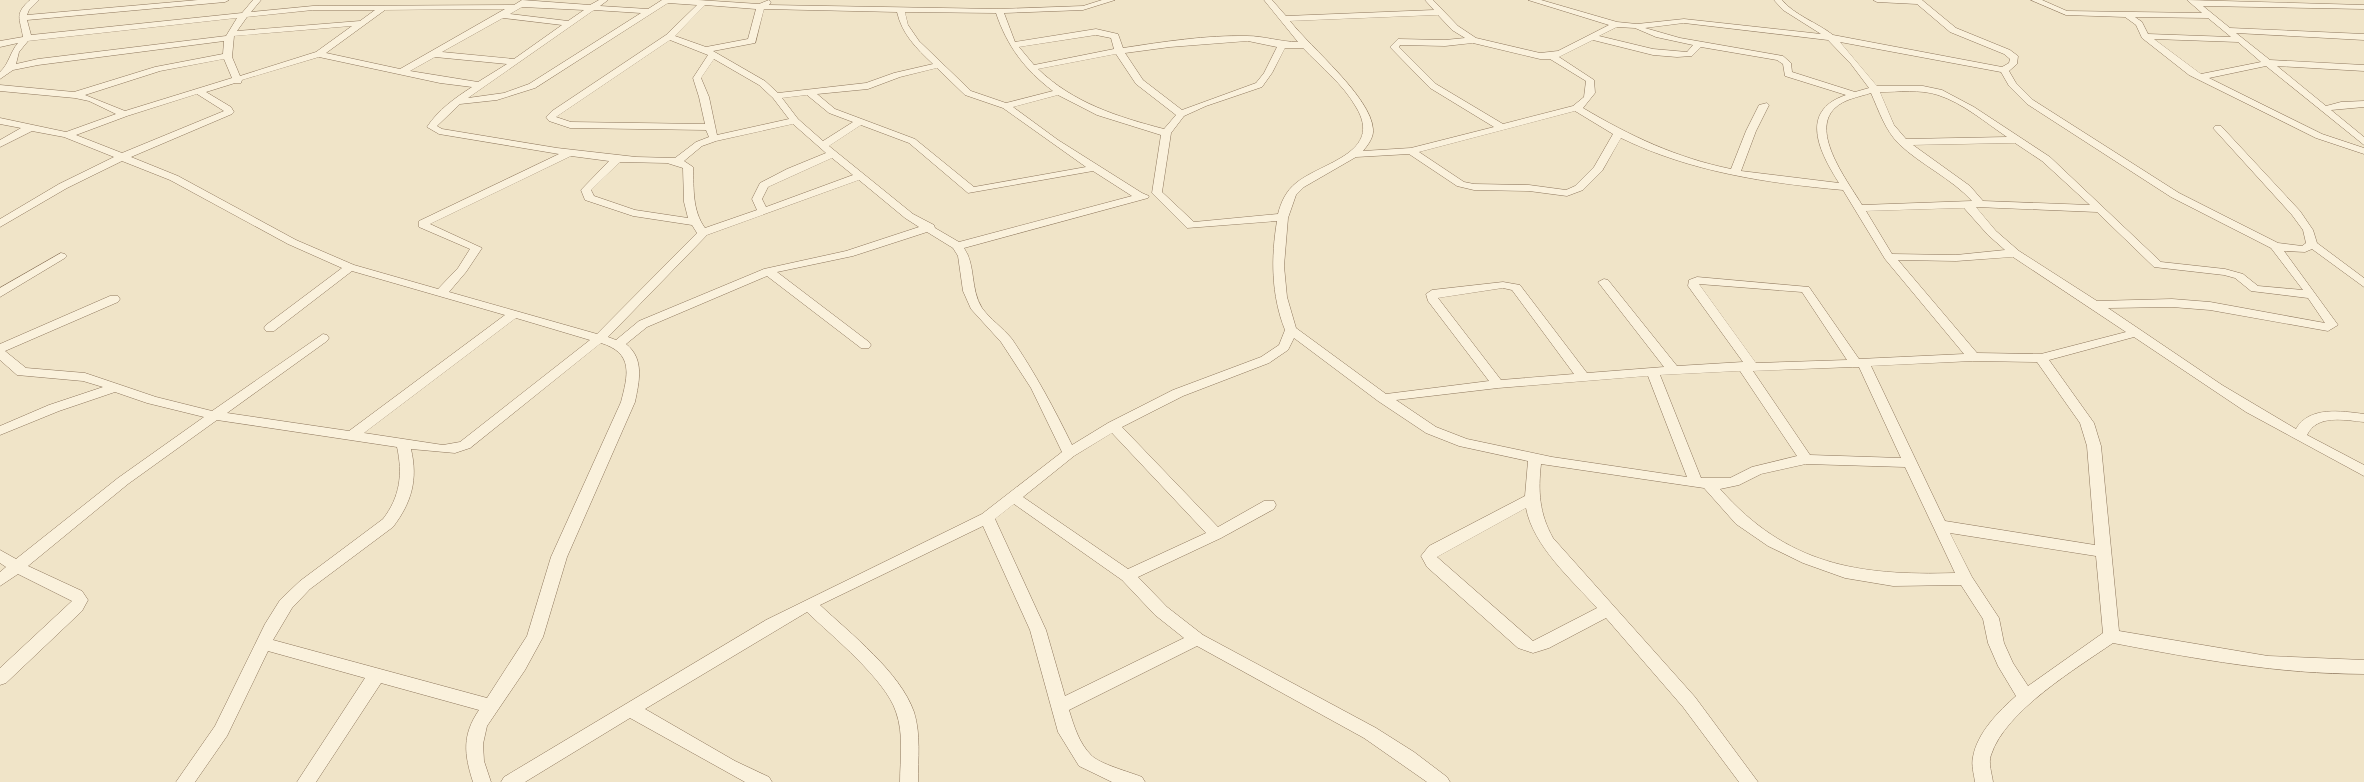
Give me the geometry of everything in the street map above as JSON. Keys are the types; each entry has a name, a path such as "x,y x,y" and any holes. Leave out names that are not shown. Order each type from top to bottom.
{"street":[{"path":"5,70 15,52 27,37 25,24 22,18 25,9 34,0"},
{"path":"22,18 225,0"},
{"path":"238,81 226,56 229,36 257,0"},
{"path":"313,8 324,0"},
{"path":"67,135 124,114 238,81 319,54 394,0"},
{"path":"449,8 460,0"},
{"path":"604,0 516,62 480,85 434,122 432,127 439,131 569,153 617,159 677,161 688,167 687,193 694,222 703,233"},
{"path":"459,101 515,94 532,86 667,0 761,6 999,11 1083,8 1111,0"},
{"path":"712,139 704,97 697,78 709,53 752,41 761,6 770,0"},
{"path":"868,8 872,0"},
{"path":"1268,0 1305,45 1350,93 1366,116 1368,127 1367,138 1357,154"},
{"path":"1429,0 1442,12 1455,28 1473,40"},
{"path":"1532,0 1616,24 1636,26 1684,21 1749,41 1787,63 1788,74 1854,95"},
{"path":"1778,0 1791,14 1813,24 1857,66 1874,89 1890,126 1903,142 1922,158 1966,188 1980,204"},
{"path":"1636,26 1644,32 1700,43 1828,37 2004,70 2013,64 2015,58 2007,52 1953,30 1918,1 1877,0"},
{"path":"2035,0 2062,13 2210,16"},
{"path":"2192,1 2364,7"},
{"path":"2192,1 2270,63 2363,141"},
{"path":"708,3 669,37 551,117 552,119 570,125 710,127"},
{"path":"403,71 521,4"},
{"path":"0,44 27,37 313,8 449,8 521,4 648,11"},
{"path":"900,9 904,25 909,33 938,65 968,93 1006,106 1094,168 1140,197"},
{"path":"999,11 1012,45 1043,82 1094,112 1166,133"},
{"path":"1284,19 1442,12"},
{"path":"502,15 570,24"},
{"path":"2128,15 2139,24 2145,36 2185,69 2319,136 2364,151"},
{"path":"5,70 38,62 229,36 363,23"},
{"path":"1552,56 1593,37 1616,24"},
{"path":"2227,30 2364,37"},
{"path":"1012,45 1104,32 1115,36 1118,51 1143,87 1156,98 1181,114"},
{"path":"2145,36 2240,40"},
{"path":"669,37 709,53 762,83 776,96 795,121 833,154 909,216 930,227 957,246 964,256 969,291 977,309 1006,340 1037,388 1069,453"},
{"path":"1593,37 1643,50 1678,55 1693,53 1700,43"},
{"path":"1032,68 1118,51 1248,38 1282,45 1305,45"},
{"path":"1503,128 1433,86 1394,47 1398,42 1445,43 1473,40 1522,52 1552,56 1590,80 1592,87 1589,96 1583,104 1576,108 1503,128 1411,151 1357,154 1301,184 1292,194 1285,207 1278,260 1282,307 1291,330 1383,398 1431,430 1464,443 1535,458 1702,483 1734,482 1757,470 1806,459 1911,463"},
{"path":"1157,193 1166,133 1181,114 1204,104 1259,85 1268,73 1282,45"},
{"path":"319,54 440,80 480,85"},
{"path":"434,54 516,62"},
{"path":"75,95 158,69 226,56"},
{"path":"2201,77 2270,63 2364,68"},
{"path":"776,96 868,86 897,75 938,65"},
{"path":"2004,70 2012,84 2030,102 2174,195 2275,246 2305,249 2312,244"},
{"path":"0,88 75,95 92,99 124,114"},
{"path":"1973,357 1889,257 1846,187 1822,142 1823,122 1829,108 1838,101 1874,89 1923,88 1942,93 1971,108 2020,140 2064,174 2158,265 2225,272 2239,276 2255,289 2312,294"},
{"path":"0,224 63,186 122,157 229,112 228,109 200,92"},
{"path":"809,92 832,111 912,141 972,191 1094,168"},
{"path":"1006,106 1059,92"},
{"path":"2314,100 2341,105"},
{"path":"2325,109 2341,105 2364,104"},
{"path":"1735,172 1751,131 1764,105"},
{"path":"1576,108 1619,133 1679,158 1735,172 1805,184 1846,187"},
{"path":"0,121 67,135 174,178 292,242 350,267 618,344 628,350 632,358 633,381 628,402 559,557 534,637 519,665 479,724 474,744 475,761 482,782"},
{"path":"677,161 694,147 712,139 795,121"},
{"path":"823,145 859,122"},
{"path":"0,144 31,127"},
{"path":"2218,128 2296,213 2308,230 2312,244 2364,284"},
{"path":"1411,151 1461,184 1474,186 1530,188 1567,193 1573,192 1579,188 1598,169 1619,133"},
{"path":"1903,142 2020,140"},
{"path":"440,294 462,270 476,248 423,225 423,223 569,153"},
{"path":"762,210 757,199 764,185 791,171 833,154"},
{"path":"617,159 586,190 589,198 633,213 694,222"},
{"path":"0,353 22,372 86,377 152,400 217,416 443,449 455,449 465,445 599,339 703,233 762,210 860,176"},
{"path":"1157,193 1184,221 1191,226 1283,217"},
{"path":"957,246 1157,193"},
{"path":"1967,204 1992,233 2015,252 2048,273 2094,306 2221,391 2364,471"},
{"path":"1859,208 1980,204 2100,209"},
{"path":"618,344 644,324 768,272 849,254 930,227"},
{"path":"2094,306 2172,303 2210,306 2328,327 2332,325 2312,294 2275,246"},
{"path":"1889,257 1924,256 1956,258 2015,252"},
{"path":"0,293 60,256"},
{"path":"270,328 350,267"},
{"path":"768,272 866,345"},
{"path":"1806,459 1748,366 1694,286 1693,282 1697,280 1805,289 1809,292 1859,364 1911,463 1942,526 1965,579 1991,618 1996,644 2006,666 2026,697"},
{"path":"1604,282 1673,370"},
{"path":"1498,384 1432,298 1432,294 1438,292 1503,285 1516,287 1582,377"},
{"path":"0,349 114,299"},
{"path":"352,435 514,314"},
{"path":"510,782 629,709 809,604 987,518 1069,453 1113,426 1178,393 1265,360 1284,347 1291,330"},
{"path":"1383,398 1498,384 1673,370 1748,366 1859,364 1973,357 2041,358 2136,333"},
{"path":"0,580 123,481 217,416 323,338"},
{"path":"2041,358 2087,422 2094,446 2111,636"},
{"path":"1653,372 1702,483 1751,527 1814,563 1847,573 1883,580 1965,579"},
{"path":"0,431 54,408 117,387"},
{"path":"2300,436 2307,422 2317,418 2352,416 2364,418"},
{"path":"1113,426 1216,534"},
{"path":"185,782 221,731 273,624 286,604 305,585 388,523 399,510 408,483 409,464 403,443"},
{"path":"1535,458 1531,499 1537,524 1547,541 1689,702 1749,782"},
{"path":"1013,497 1127,576 1161,611 1197,639 1370,733 1408,757 1441,782"},
{"path":"1531,499 1434,550 1429,556 1432,563 1524,644 1533,647 1543,644 1608,610"},
{"path":"1127,576 1216,534 1269,505"},
{"path":"987,518 1038,630 1067,732 1085,761 1121,778 1136,782"},
{"path":"1942,526 2103,552"},
{"path":"0,555 17,567 76,595 80,600 76,607 0,678"},
{"path":"809,604 888,684 905,710 910,736 909,782"},
{"path":"1984,782 1982,756 1993,730 2026,697 2111,636 2242,661 2281,665 2364,667"},
{"path":"1060,707 1197,639"},
{"path":"264,644 376,676 490,706"},
{"path":"306,782 376,676"},
{"path":"629,709 729,766 763,782"}]}
